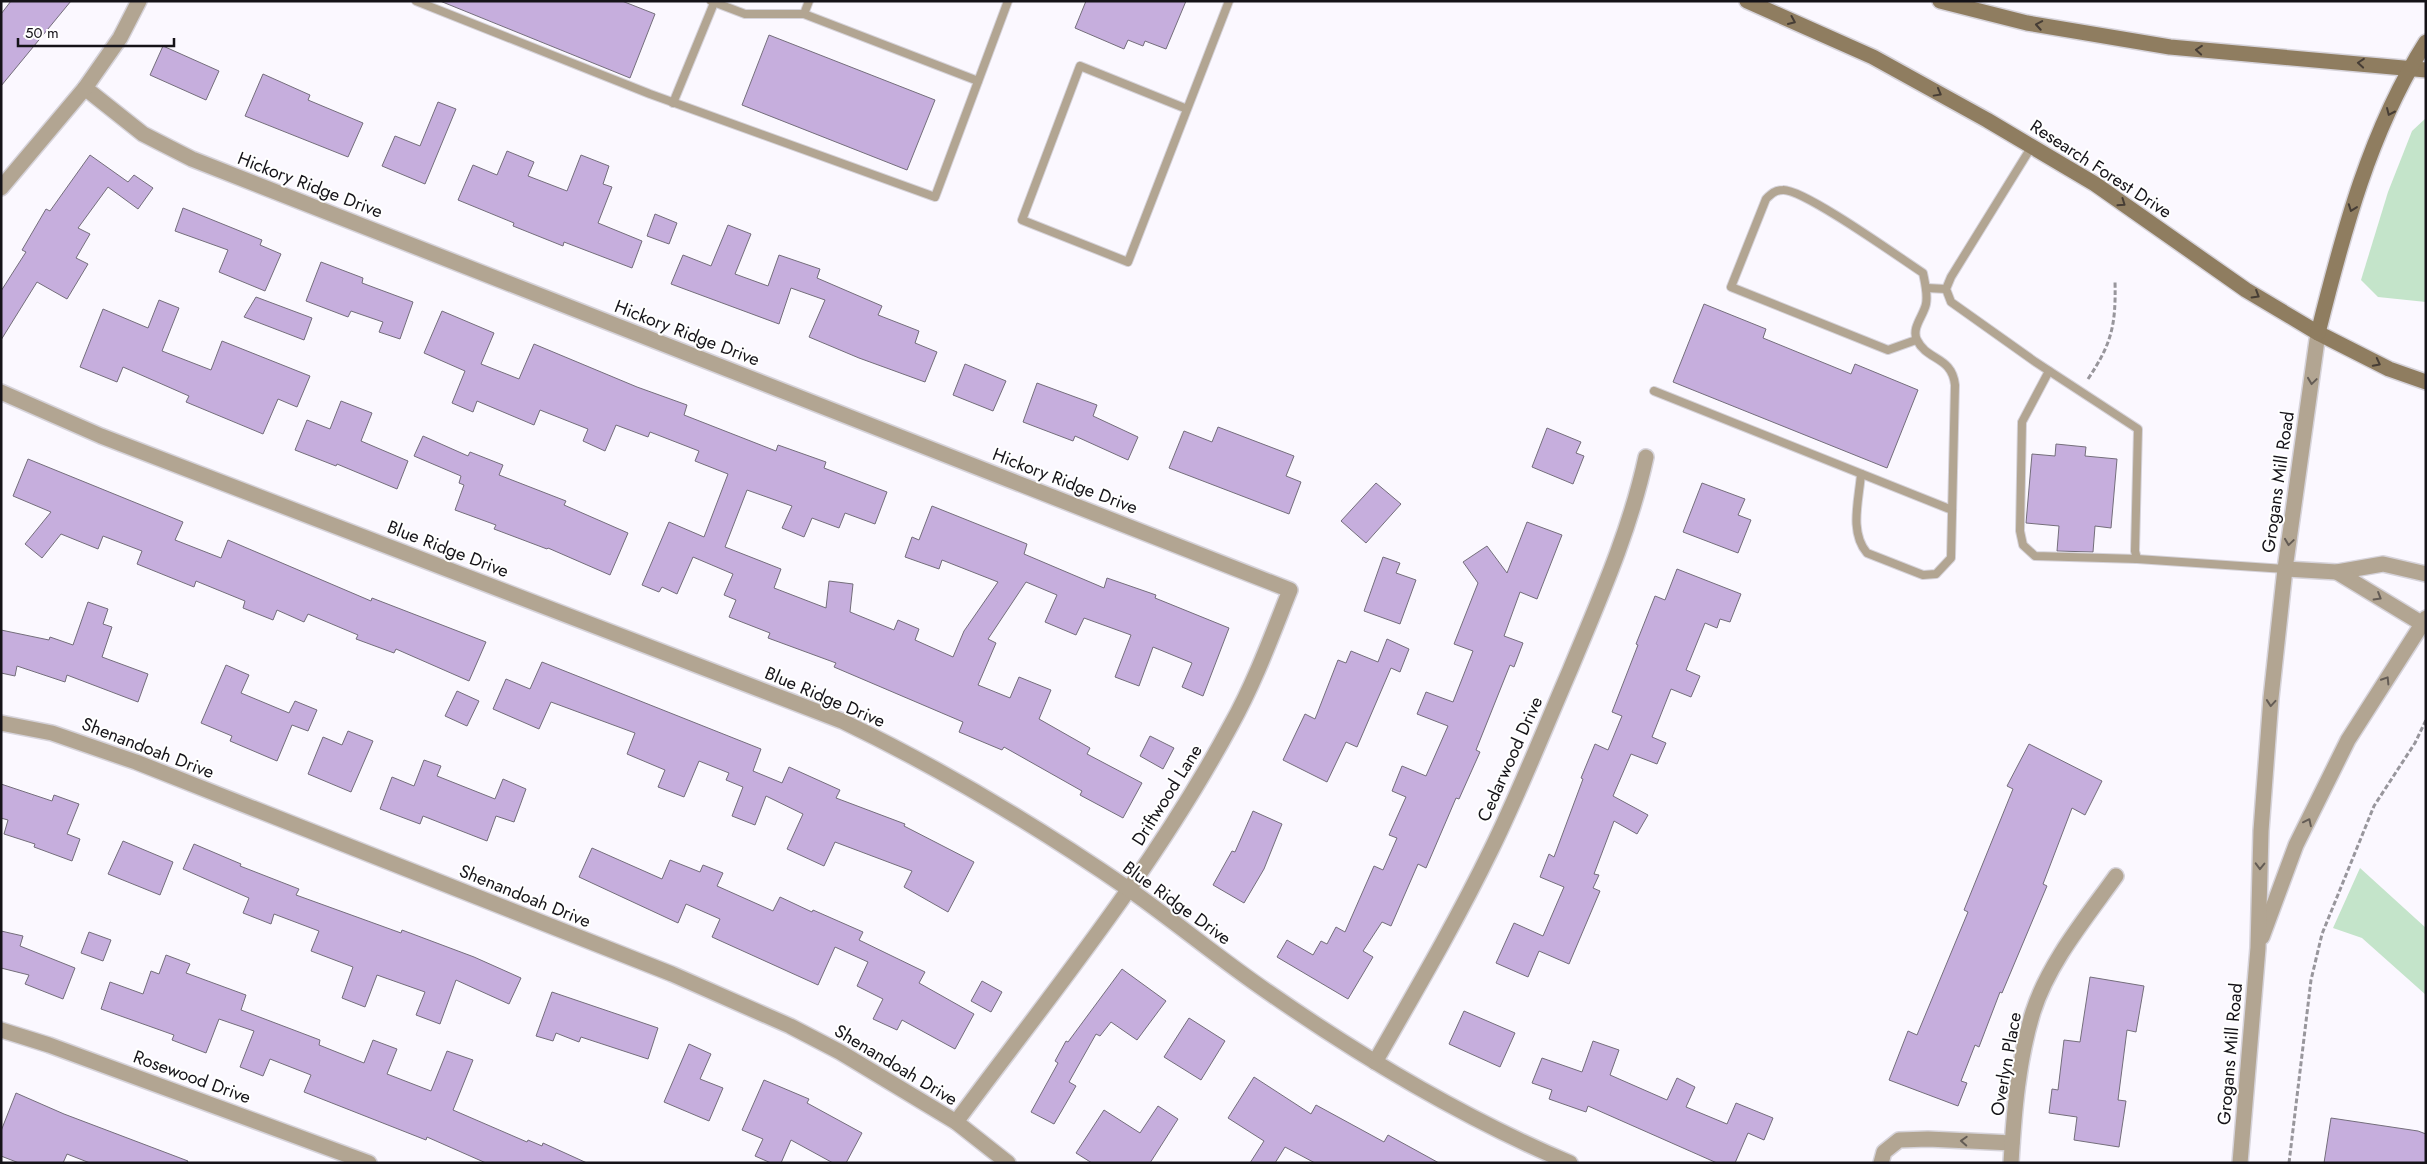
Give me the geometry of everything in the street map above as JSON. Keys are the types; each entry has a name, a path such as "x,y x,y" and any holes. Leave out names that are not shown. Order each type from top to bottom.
{"main road":[{"name":"Research Forest Drive","path":"1747,1 1872,57 2032,146 2095,184 2246,290 2318,333 2389,369 2426,382"},
{"path":"1940,1 2027,23 2170,47 2426,70"},
{"name":"Grogans Mill Road","path":"2318,333 2343,234 2378,138 2410,68 2426,42"}],"street":[{"path":"1,188 85,88 120,38 139,1"},
{"name":"Hickory Ridge Drive","path":"85,88 144,134 192,159 1290,590"},
{"name":"Grogans Mill Road","path":"2240,1163 2258,948 2261,831 2285,569 2318,333"},
{"name":"Blue Ridge Drive","path":"1,392 101,436 842,721 917,757 1007,809 1130,890 1268,993 1407,1082 1498,1131 1570,1163"},
{"name":"Cedarwood Drive","path":"1375,1062 1455,920 1492,849 1611,573 1637,498 1646,457"},
{"path":"2285,569 2336,572 2383,564 2426,574"},
{"path":"2336,572 2424,623"},
{"name":"Driftwood Lane","path":"956,1122 1130,890 1210,764 1262,661 1290,590"},
{"name":"Grogans Mill Road","path":"2258,948 2296,845 2348,740 2424,623"},
{"name":"Shenandoah Drive","path":"1,723 52,733 136,762 672,974 840,1052 956,1122 1008,1163"},
{"name":"Overlyn Place","path":"2011,1163 2015,1100 2024,1049 2034,1011 2046,982 2068,944 2116,876"},
{"name":"Rosewood Drive","path":"1,1030 49,1045 369,1163"},
{"path":"1881,1163 1884,1152 1899,1140 1928,1139 2012,1144"}],"lane":[{"path":"416,1 673,103 935,196 1008,1"},
{"path":"804,14 809,1"},
{"path":"673,103 712,2 745,14 804,14 978,81"},
{"path":"1187,109 1080,66 1022,220 1128,262 1187,109 1227,3"},
{"path":"2032,146 1950,277 1946,289 1951,302 2049,371 2138,429 2135,551 2137,559"},
{"path":"1861,474 1856,528 1861,546 1868,553 1923,576 1936,574 1945,567 1951,558 1954,374 1949,367 1925,350 1916,340 1916,329 1926,304 1927,288 1923,274 1817,203 1784,190 1774,192 1766,199 1732,287 1888,350 1916,340"},
{"path":"1927,288 1946,289"},
{"path":"2049,371 2022,422 2020,531 2023,545 2035,556 2137,559 2285,569"},
{"path":"1654,391 1952,510"}],"path":[{"path":"2080,391 2108,346 2115,309 2115,281"},
{"path":"2289,1163 2311,980 2322,934 2374,806 2416,743 2426,720"}],"green space":[{"path":"2426,118 2426,302 2378,297 2361,280 2388,192 2412,131"},
{"path":"2360,868 2426,928 2426,995 2362,938 2333,928"}],"building":[{"path":"11,1 71,1 1,86 1,14"},
{"path":"440,1 622,1 655,14 630,78"},
{"path":"1086,1 1186,1 1166,49 1145,41 1143,46 1128,40 1124,49 1075,28"},
{"path":"769,35 935,100 907,170 742,105"},
{"path":"163,46 219,71 206,100 150,75"},
{"path":"263,74 310,95 308,100 363,123 348,157 245,116"},
{"path":"438,102 456,109 425,184 382,166 395,136 420,146"},
{"path":"507,151 534,162 528,176 567,191 581,155 609,166 603,184 612,187 598,223 642,241 632,268 564,242 563,246 513,226 514,223 458,200 473,165 497,175"},
{"path":"90,155 128,182 134,175 153,188 138,209 108,187 78,228 90,234 76,258 88,264 67,299 37,282 1,340 1,291 26,252 22,250 46,209 50,211"},
{"path":"183,208 262,240 260,245 281,254 265,291 219,272 228,250 175,231"},
{"path":"655,214 677,223 669,244 647,236"},
{"path":"728,225 751,234 735,274 768,286 779,255 820,269 817,278 882,306 878,315 919,331 915,343 937,352 925,382 809,337 825,300 791,288 779,324 671,284 683,255 711,266"},
{"path":"321,262 363,278 362,283 413,302 400,339 379,332 383,322 351,311 348,317 306,301"},
{"path":"256,297 312,318 304,340 244,317"},
{"path":"159,300 179,308 162,351 211,370 222,341 310,376 297,407 278,399 263,434 186,402 189,396 123,367 117,382 80,367 103,309 148,328"},
{"path":"1704,304 1766,329 1763,338 1851,374 1855,364 1918,390 1887,468 1673,382"},
{"path":"442,311 494,333 481,364 519,379 534,344 637,387 687,405 684,415 776,451 778,445 826,462 824,468 887,492 875,524 845,513 839,528 812,518 804,537 782,528 792,506 747,490 725,547 781,569 774,588 826,608 829,581 853,584 850,612 894,630 898,620 919,629 915,640 953,657 964,631 998,582 942,560 939,569 905,557 912,537 919,540 932,506 1027,544 1024,554 1104,588 1107,578 1156,595 1155,598 1229,628 1203,696 1182,687 1192,663 1153,647 1139,686 1115,677 1131,635 1084,618 1076,635 1045,622 1057,595 1026,582 988,639 996,643 978,685 1010,698 1019,677 1051,690 1039,719 1090,748 1087,754 1142,783 1123,818 1080,795 1082,791 1004,747 1002,750 959,732 963,722 834,667 836,663 768,638 770,633 729,617 736,600 724,595 733,574 693,557 677,594 662,587 659,592 642,585 669,522 704,537 728,474 695,461 699,451 650,432 648,437 616,425 605,451 583,441 588,429 540,410 534,425 477,401 473,412 452,403 465,371 424,353"},
{"path":"965,364 1006,381 993,411 953,395"},
{"path":"1037,383 1097,405 1093,416 1138,437 1128,460 1075,436 1073,441 1023,422"},
{"path":"341,401 372,413 361,441 408,461 397,489 337,464 336,466 295,450 307,420 330,429"},
{"path":"1218,427 1294,456 1286,476 1301,482 1289,514 1169,468 1184,431 1212,442"},
{"path":"1547,428 1581,442 1576,453 1584,456 1573,484 1532,467"},
{"path":"423,436 468,456 470,452 503,465 499,475 566,501 564,505 628,533 610,575 548,548 494,529 496,525 455,510 464,485 459,483 461,476 414,456"},
{"path":"2056,444 2086,447 2085,456 2117,459 2111,528 2095,526 2093,552 2057,551 2059,526 2026,523 2032,454 2055,456"},
{"path":"28,459 183,522 175,540 221,558 228,540 371,601 372,598 486,642 469,681 396,649 394,653 356,639 358,635 308,614 304,622 277,610 273,620 243,608 245,601 196,581 194,587 137,564 142,551 103,536 98,549 61,534 42,558 25,544 51,512 13,496"},
{"path":"1376,483 1401,504 1366,543 1341,521"},
{"path":"1702,483 1745,499 1738,515 1751,520 1738,553 1683,532"},
{"path":"1527,522 1562,535 1537,599 1520,592 1504,636 1523,643 1514,667 1510,665 1476,750 1480,752 1459,799 1456,798 1426,868 1418,864 1391,926 1382,922 1363,951 1373,957 1348,999 1277,957 1287,940 1313,955 1321,941 1327,944 1336,927 1345,932 1374,866 1383,870 1397,838 1389,835 1406,797 1392,791 1402,766 1426,776 1448,726 1417,714 1426,692 1453,702 1473,651 1454,644 1478,583 1463,562 1487,546 1507,573"},
{"path":"1383,557 1400,563 1396,573 1416,580 1400,624 1364,611"},
{"path":"1677,569 1741,594 1730,622 1720,619 1717,628 1705,623 1686,670 1700,676 1691,697 1671,689 1652,737 1666,743 1657,764 1631,754 1613,796 1648,815 1637,834 1614,821 1594,874 1599,875 1593,888 1600,891 1569,964 1539,951 1528,977 1496,963 1514,923 1543,936 1564,887 1540,877 1549,854 1554,857 1583,779 1581,778 1595,744 1608,750 1622,716 1612,712 1638,645 1636,644 1655,596 1665,600"},
{"path":"88,602 108,609 103,624 112,627 102,657 148,674 138,702 67,675 65,682 17,666 15,676 1,673 1,630 49,640 50,637 73,645"},
{"path":"1387,639 1409,649 1400,672 1391,668 1357,747 1346,742 1327,782 1283,760 1305,714 1315,719 1338,660 1346,663 1351,651 1378,662"},
{"path":"542,662 761,749 753,771 782,783 789,767 840,790 836,798 905,824 904,826 974,862 948,912 904,887 912,871 835,842 824,866 787,849 803,814 766,796 755,825 732,816 743,787 726,780 729,773 699,761 684,797 658,787 665,770 627,754 635,733 551,702 539,729 493,709 506,679 530,689"},
{"path":"226,665 249,675 241,693 289,713 295,701 317,710 308,731 292,725 277,761 230,741 232,736 201,723"},
{"path":"457,691 479,701 467,726 445,716"},
{"path":"348,731 373,741 351,792 308,774 323,737 342,745"},
{"path":"1150,736 1174,748 1163,769 1140,756"},
{"path":"2029,744 2102,781 2085,815 2072,808 2043,884 2047,886 2002,993 2000,992 1979,1047 1975,1045 1961,1081 1967,1083 1958,1106 1889,1080 1908,1031 1917,1035 1968,912 1964,910 2013,789 2007,786"},
{"path":"424,760 441,766 437,776 495,799 503,779 526,789 514,822 496,816 487,841 423,816 420,824 380,809 392,777 414,786"},
{"path":"1,784 52,801 54,795 79,804 67,834 80,839 72,861 34,847 35,844 4,834 8,820 1,818"},
{"path":"1253,811 1282,824 1264,869 1244,903 1213,885 1232,851 1235,852"},
{"path":"123,841 173,862 160,895 108,874"},
{"path":"194,844 241,864 240,866 299,889 296,895 401,933 402,930 474,957 521,978 509,1004 456,980 440,1024 416,1015 425,992 377,975 365,1007 342,998 353,967 311,951 319,931 274,914 271,924 243,913 249,898 183,869"},
{"path":"592,848 662,879 670,860 700,872 703,865 723,873 717,886 773,911 780,897 812,912 813,910 863,932 859,940 925,972 919,983 974,1014 955,1049 902,1020 897,1030 873,1019 883,999 857,986 868,962 835,947 818,985 712,937 720,919 686,904 678,923 579,877"},
{"path":"1,931 23,936 20,946 75,968 63,999 25,984 29,975 1,968"},
{"path":"89,932 111,940 103,961 81,953"},
{"path":"166,955 190,964 186,973 246,995 241,1010 320,1040 319,1045 364,1063 373,1040 397,1049 387,1074 431,1091 447,1051 473,1060 453,1110 527,1142 528,1140 542,1146 543,1143 587,1163 486,1163 427,1137 426,1140 304,1092 311,1075 270,1059 263,1076 240,1067 254,1031 219,1019 206,1053 172,1040 174,1035 101,1009 110,982 143,994 151,971 159,974"},
{"path":"1122,969 1166,1001 1137,1040 1111,1022 1100,1036 1096,1034 1069,1082 1076,1086 1054,1124 1031,1112 1058,1063 1055,1061 1066,1041 1068,1042"},
{"path":"2090,977 2144,986 2136,1032 2127,1030 2118,1100 2126,1101 2119,1147 2074,1140 2077,1117 2049,1113 2052,1089 2058,1090 2064,1040 2080,1042"},
{"path":"982,981 1002,992 991,1012 971,1001"},
{"path":"552,992 658,1028 648,1059 581,1037 579,1042 556,1033 553,1041 536,1036"},
{"path":"1464,1011 1515,1033 1500,1067 1449,1044"},
{"path":"1189,1018 1225,1041 1201,1080 1164,1057"},
{"path":"1593,1041 1619,1050 1610,1075 1667,1100 1677,1078 1695,1087 1686,1107 1727,1124 1736,1103 1773,1118 1764,1140 1748,1133 1735,1163 1717,1163 1588,1106 1586,1112 1549,1099 1552,1090 1532,1083 1542,1058 1582,1072"},
{"path":"689,1044 711,1054 700,1079 723,1088 709,1121 664,1102"},
{"path":"1254,1077 1311,1114 1316,1105 1384,1142 1388,1135 1439,1163 1315,1163 1285,1147 1275,1163 1250,1163 1264,1141 1228,1118"},
{"path":"764,1080 809,1099 807,1103 862,1133 846,1163 833,1163 791,1140 781,1163 771,1163 755,1156 763,1139 742,1130"},
{"path":"16,1093 64,1114 188,1161 187,1163 90,1163 67,1154 63,1163 19,1163 1,1156 1,1131"},
{"path":"1158,1106 1178,1119 1150,1163 1092,1163 1076,1153 1104,1110 1140,1133"},
{"path":"2331,1118 2418,1131 2426,1134 2426,1163 2324,1163"}]}
